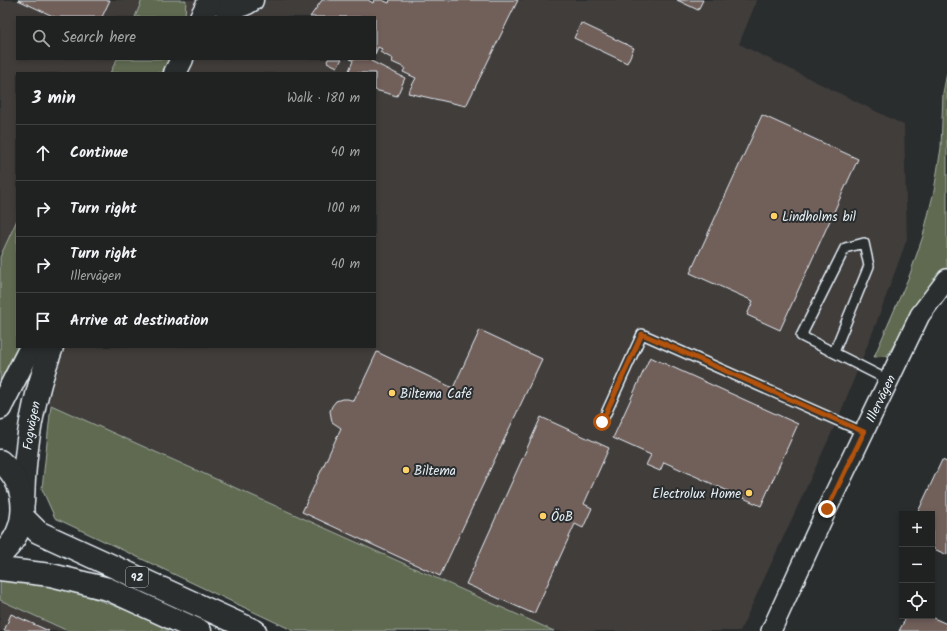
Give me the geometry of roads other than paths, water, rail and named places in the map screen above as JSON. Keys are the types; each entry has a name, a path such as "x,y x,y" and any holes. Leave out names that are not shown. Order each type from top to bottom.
{"main road":[{"path":"202,16 210,0 230,8 252,0"},
{"path":"176,72 182,60"},
{"path":"0,408 30,348"},
{"name":"Fogvägen","path":"23,511 24,474 29,435 37,391 52,348"},
{"path":"0,461 10,471 18,484 23,511 20,528 16,537 0,555"},
{"name":"92","path":"23,511 38,532 255,631"},
{"name":"92","path":"0,569 51,575 108,589 200,631"}],"street":[{"name":"Illervägen","path":"771,631 920,314 947,279"}],"lane":[{"path":"834,352 869,266 864,243 845,248 801,336 888,380"},
{"path":"602,422 642,334 864,432"}],"place":[{"name":"Lindholms bil","path":"774,216"},
{"name":"Biltema Café","path":"392,393"},
{"name":"Biltema","path":"406,470"},
{"name":"Electrolux Home","path":"749,493"},
{"name":"ÖoB","path":"543,516"}]}
